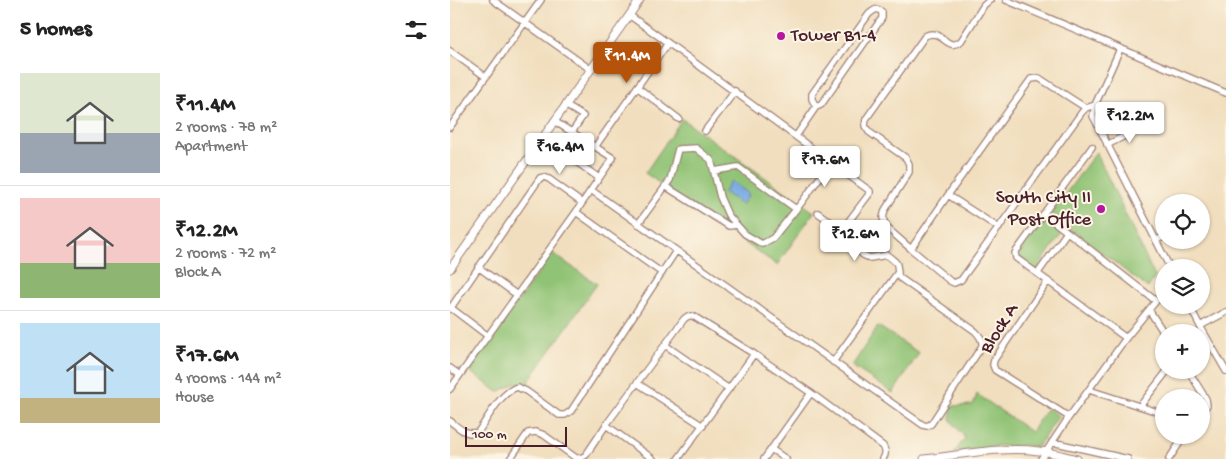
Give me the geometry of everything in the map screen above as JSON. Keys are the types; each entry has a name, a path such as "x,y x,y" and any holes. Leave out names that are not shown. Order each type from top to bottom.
{"street":[{"path":"492,0 590,69"},
{"path":"450,126 541,0"},
{"path":"451,267 640,0"},
{"path":"990,0 984,5 962,41 957,44 952,45 934,33 925,36 866,119 865,126 869,132 906,158 910,164 909,172 885,210 886,227 950,281 958,282 1077,118 1086,108 1095,105"},
{"path":"1006,0 1226,93"},
{"path":"796,136 816,107 821,105 882,18 880,9 876,9 869,14 812,94 816,107"},
{"path":"629,15 871,191 842,230"},
{"path":"595,147 668,42"},
{"path":"1120,48 1095,105 1093,116 1155,238"},
{"path":"450,51 486,76"},
{"path":"911,249 1031,79 1039,78 1086,108"},
{"path":"637,87 679,119"},
{"path":"705,131 735,92"},
{"path":"565,105 583,116 572,132"},
{"path":"450,390 613,158 554,121"},
{"path":"1107,145 1144,126"},
{"path":"542,137 599,178"},
{"path":"1092,146 1015,255 1016,258 1126,338"},
{"path":"638,224 670,180 678,149 696,148 711,160 720,197 728,216 745,234 762,244 773,238 831,162"},
{"path":"714,171 738,167 796,209"},
{"path":"488,336 450,308 540,178 548,179 582,203"},
{"path":"665,186 729,226 737,225"},
{"path":"591,190 923,426 931,424 982,346 979,335 900,278 899,267 887,255 870,258 863,255 849,241 842,230 818,213"},
{"path":"948,195 998,228"},
{"path":"576,212 662,273"},
{"path":"1041,459 1126,338 1156,301 1044,214"},
{"path":"1038,273 1067,232"},
{"path":"450,421 466,433 473,434 478,432 503,397 510,390 517,387 526,391 559,415 565,415 570,411 676,251"},
{"path":"478,267 517,295"},
{"path":"833,362 898,272"},
{"name":"Block A","path":"1048,281 994,360 993,365 995,370 1069,417"},
{"path":"1149,310 1158,324"},
{"path":"1204,324 1226,312"},
{"path":"510,459 528,433 536,432 544,435 576,458 581,458 586,454 684,318 693,316 754,354 811,393 883,446 886,450 883,459"},
{"path":"1210,344 1226,372"},
{"path":"665,345 729,389"},
{"path":"678,459 754,354"},
{"path":"450,368 460,375"},
{"path":"1140,406 1161,379"},
{"path":"637,383 703,426"},
{"path":"1089,390 1155,411"},
{"path":"764,459 811,393"},
{"path":"606,425 653,459"},
{"path":"1052,442 1128,459"},
{"path":"1169,459 1179,444"},
{"path":"771,449 786,459"},
{"path":"924,459 998,450 1040,451 1077,459"}],"green space":[{"path":"682,119 814,212 777,265 645,173"},
{"path":"1096,152 1155,277 1148,288 1051,214"},
{"path":"1044,218 1063,232 1036,270 1017,256"},
{"path":"552,253 597,284 524,388 516,383 498,392 469,371"},
{"path":"878,326 919,353 893,393 852,366"},
{"path":"977,394 1031,432 1047,408 1059,416 1038,446 997,446 954,453 965,438 950,419 952,406 973,405"}],"water":[{"path":"731,181 749,194 742,205 724,192"}],"place":[{"name":"Tower B1-4","path":"781,36"},
{"name":"South City II Post Office","path":"1101,209"}]}
